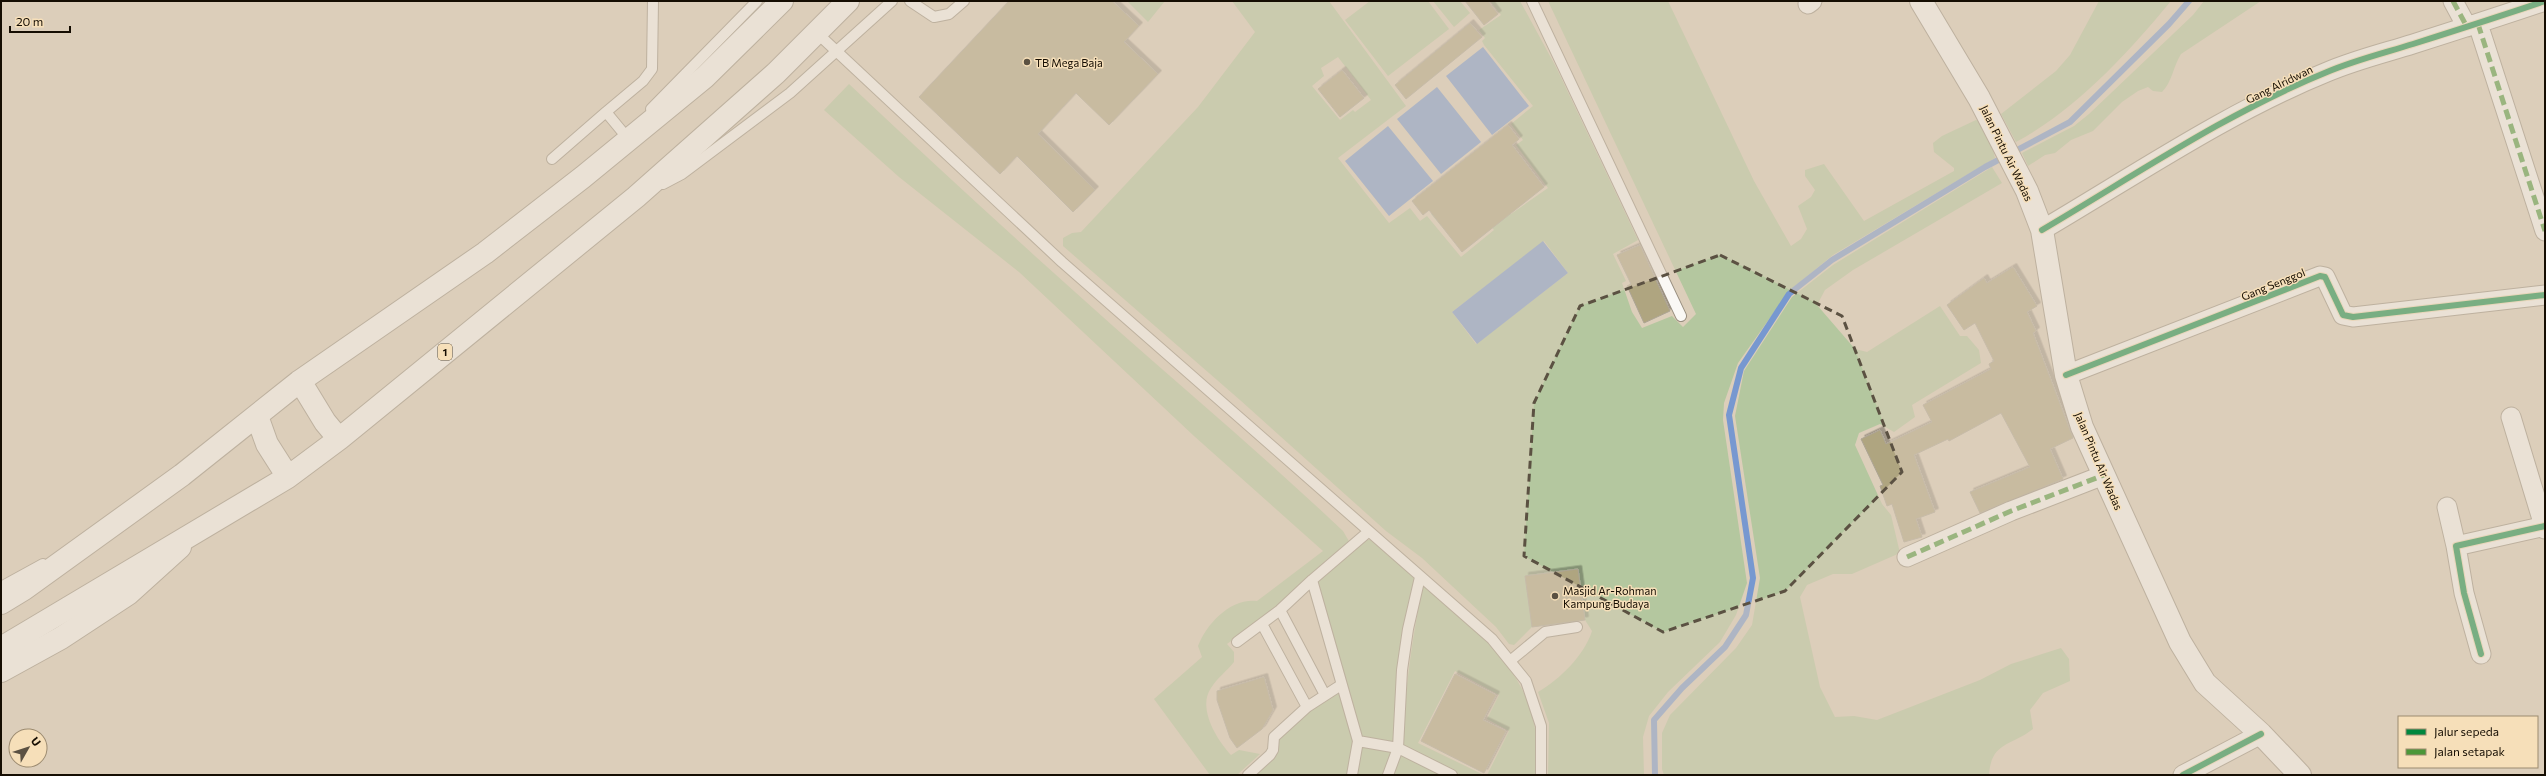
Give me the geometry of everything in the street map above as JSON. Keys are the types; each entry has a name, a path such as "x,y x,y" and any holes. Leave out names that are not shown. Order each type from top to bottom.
{"main road":[{"path":"1,603 24,589 117,523 257,416 300,381 485,253 583,177 705,77 782,1"},
{"name":"1","path":"1,648 195,534 288,477 339,439 636,197 776,73 848,1"},
{"name":"Jalan Pintu Air Wadas","path":"1921,1 2003,142 2015,166 2042,230 2066,375 2082,427 2191,662 2205,683 2261,734 2300,775"},
{"path":"300,381 325,422 339,439"},
{"path":"257,416 267,444 288,477"},
{"path":"1,671 61,638 128,594 195,534"}],"street":[{"path":"2453,1 2472,26 2545,231"},
{"name":"Gang Alridwan","path":"2042,230 2276,95 2359,59 2472,26 2545,1"},
{"name":"Gang Senggol","path":"2066,375 2320,276 2325,277 2343,315 2353,317 2545,295"},
{"path":"2456,546 2545,527 2511,417"},
{"path":"1907,557 2010,512 2104,475"},
{"path":"2447,507 2456,546 2464,593 2481,654"},
{"path":"2183,775 2261,734"}],"lane":[{"path":"552,159 638,85 652,69 653,1"},
{"path":"583,177 757,1"},
{"path":"636,197 682,174 790,93 892,1"},
{"path":"910,1 934,17 949,14 964,1"},
{"path":"1532,1 1681,316"},
{"path":"817,33 1062,262 1368,532 1492,639 1526,681 1541,726 1542,775"},
{"path":"606,112 625,134"},
{"path":"1,587 117,523"},
{"path":"1237,642 1280,610 1312,580 1368,532"},
{"path":"1388,775 1398,748 1402,670 1408,629 1420,577"},
{"path":"1312,580 1358,741 1352,775"},
{"path":"1280,610 1325,695"},
{"path":"1262,624 1307,706"},
{"path":"1510,661 1545,632 1577,627"},
{"path":"1248,775 1270,755 1273,750 1274,737 1307,706 1341,685"},
{"path":"1358,741 1398,748 1452,775"}],"highlighted area":[{"path":"1720,255 1842,316 1902,472 1785,591 1663,632 1524,556 1534,403 1580,306"}],"green space":[{"path":"1127,1 1165,1 1148,22"},
{"path":"1232,1 1329,1 1406,106 1338,158 1389,223 1410,208 1420,221 1427,216 1461,257 1494,230 1470,202 1441,226 1431,214 1513,147 1524,161 1490,189 1511,214 1548,188 1516,145 1523,140 1511,124 1533,106 1484,45 1482,41 1485,38 1479,30 1501,15 1490,1 1520,1 1556,67 1638,240 1613,254 1626,281 1622,283 1632,312 1642,328 1672,316 1683,327 1696,314 1548,1 1668,1 1754,181 1791,246 1801,239 1807,229 1798,206 1811,197 1815,190 1805,176 1805,170 1824,164 1864,221 1954,171 1954,168 1934,152 1933,143 1942,136 1976,120 1984,126 1990,136 1995,158 1833,255 1789,291 1738,363 1724,403 1723,420 1747,583 1736,615 1720,642 1668,692 1649,716 1643,737 1644,775 1548,775 1549,723 1538,692 1563,674 1583,649 1592,631 1585,620 1532,627 1514,645 1509,644 1496,627 1422,558 1386,531 1240,400 1063,246 1063,238 1072,233 1081,232 1198,107 1255,32","holes":["1338,57 1371,100 1355,112 1353,110 1340,120 1312,86 1324,76 1321,68","1544,241 1568,273 1476,344 1452,312"]},
{"path":"1370,1 1428,1 1449,29 1388,76 1345,20"},
{"path":"1433,1 1460,1 1470,13 1454,27"},
{"path":"2099,1 2171,1 2137,41 2100,79 2060,114 2016,142 2001,114 2056,71 2070,55"},
{"path":"2204,1 2261,1 2181,54 2168,84 2162,92 2153,91 2148,87 2138,91 2122,102 2093,131 2071,140 2055,153 2045,155 2028,166 2022,153 2074,126 2089,114 2193,15"},
{"path":"849,84 1046,266 1315,505 1343,531 1350,543 1283,602 1227,644 1234,652 1234,662 1211,688 1207,696 1206,705 1210,723 1220,741 1231,755 1239,750 1260,754 1237,775 1210,775 1154,699 1202,657 1198,646 1207,629 1221,614 1238,604 1247,601 1257,601 1323,551 1194,436 1019,272 899,177 824,110"},
{"path":"1992,167 2002,183 1853,270 1825,290 1817,305 1855,349 1867,352 1940,306 1960,336 1967,336 1979,350 1981,363 1912,405 1915,417 1894,432 1880,424 1859,433 1855,445 1882,504 1891,515 1900,553 1852,574 1833,574 1807,585 1800,597 1820,687 1835,717 1854,716 1877,720 1980,680 2011,664 2061,648 2069,659 2070,681 2043,693 2030,710 2033,729 1998,750 1991,764 1989,775 1664,775 1662,769 1662,733 1670,715 1736,648 1752,625 1760,578 1735,416 1744,371 1792,297 1833,265"},
{"path":"1366,540 1371,540 1416,579 1396,745 1360,739 1318,580"},
{"path":"1423,585 1482,637 1499,655 1513,674 1525,696 1533,720 1537,747 1537,775 1487,775 1509,731 1487,719 1499,695 1455,671 1418,743 1484,775 1461,775 1402,744 1410,664"},
{"path":"1338,691 1354,740 1349,775 1253,775 1277,740 1310,710"},
{"path":"1362,746 1393,751 1383,775 1357,775"},
{"path":"1401,753 1444,775 1392,775"}],"water":[{"path":"1483,47 1529,106 1492,135 1446,76"},
{"path":"1437,87 1481,142 1441,174 1397,119"},
{"path":"1388,126 1433,181 1389,216 1345,161"},
{"path":"1543,241 1568,273 1477,344 1452,312"}],"building":[{"path":"1009,1 1112,1 1139,26 1124,42 1158,74 1109,125 1076,93 1038,134 1095,190 1073,212 1017,156 1000,174 919,97"},
{"path":"1465,1 1488,1 1498,14 1484,25"},
{"path":"1470,23 1482,37 1406,99 1395,85"},
{"path":"1342,70 1364,98 1340,117 1318,89"},
{"path":"1508,125 1519,139 1512,145 1544,187 1462,252 1429,210 1423,215 1412,201"},
{"path":"1640,245 1670,311 1644,323 1627,286 1631,284 1617,255"},
{"path":"2013,267 2037,306 2027,312 2036,331 2033,333 2073,438 2050,449 2063,479 1980,513 1970,492 2030,467 2001,413 1949,441 1948,439 1914,455 1935,512 1916,519 1922,537 1904,542 1892,504 1887,506 1880,486 1883,485 1861,439 1880,430 1886,444 1932,422 1923,405 1991,369 1989,364 1994,361 1975,323 1964,330 1947,305 1984,278 1987,283"},
{"path":"1578,569 1585,620 1532,627 1525,576"},
{"path":"1455,674 1496,695 1483,720 1506,731 1484,773 1421,741"},
{"path":"1264,677 1273,710 1262,729 1237,748 1230,738 1217,700 1217,691"}],"waterway":[{"path":"1655,775 1654,720 1682,688 1725,647 1746,615 1753,578 1729,415 1741,368 1789,294 1832,260 1985,167 2070,122 2169,24 2189,1"}],"marked path":[{"path":"2453,1 2467,27"},
{"path":"2478,24 2545,231"},
{"path":"1907,557 2011,511 2104,475"}],"cycle path":[{"path":"2042,230 2218,125 2290,88 2348,64 2545,1"},
{"path":"2066,375 2320,276 2325,277 2343,315 2353,317 2545,295"},
{"path":"2481,654 2464,593 2456,546 2545,526"},
{"path":"2183,775 2261,734"}],"place":[{"name":"TB Mega Baja","path":"1027,62"},
{"name":"Masjid Ar-Rohman Kampung Budaya","path":"1555,596"}]}
